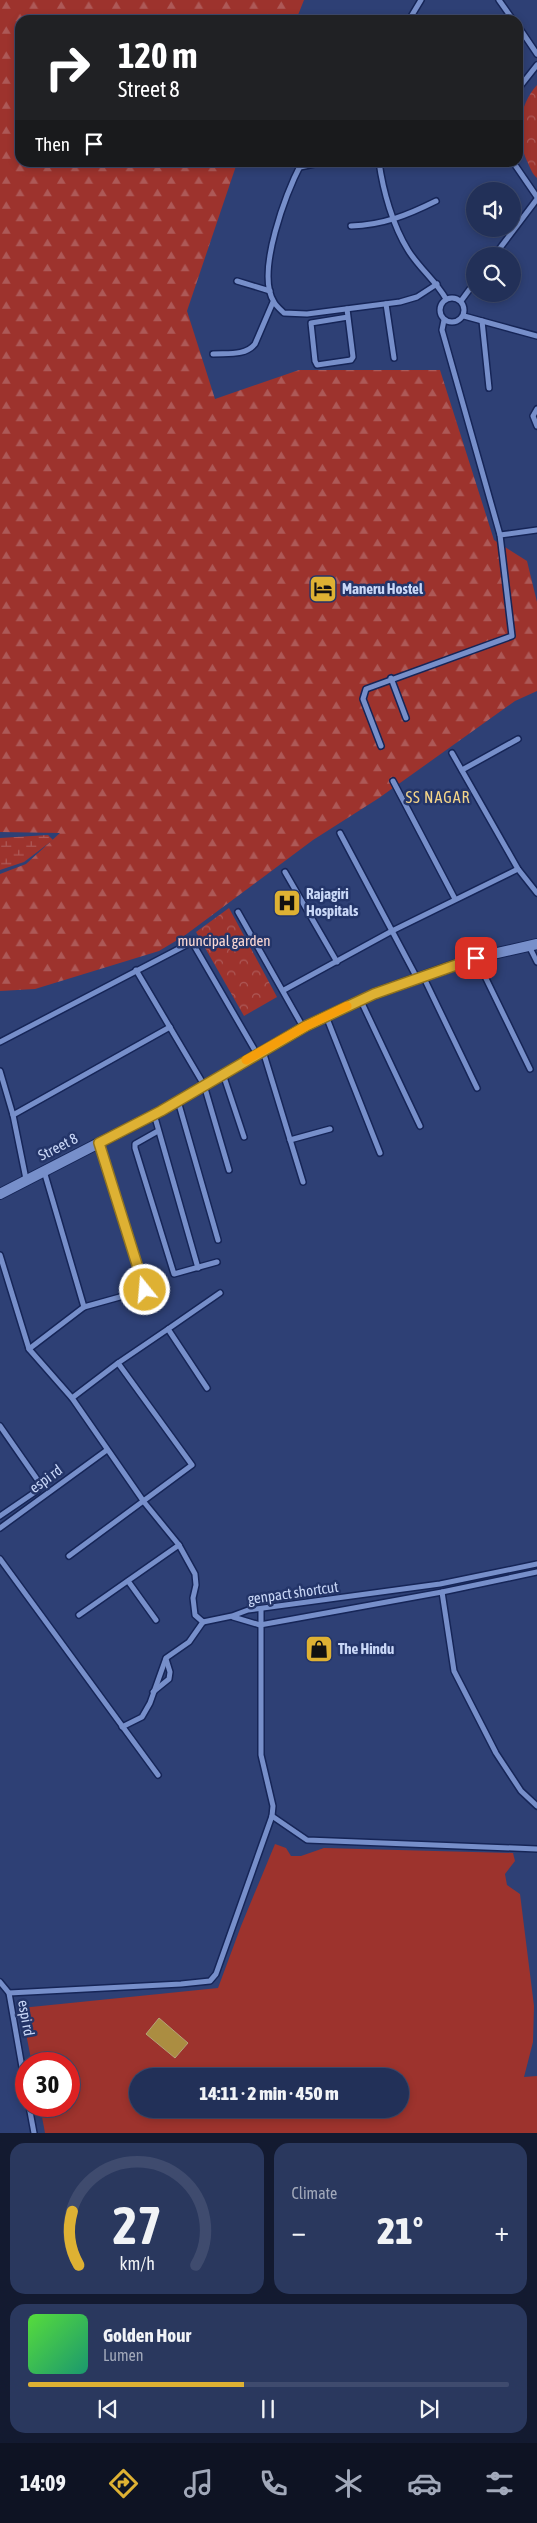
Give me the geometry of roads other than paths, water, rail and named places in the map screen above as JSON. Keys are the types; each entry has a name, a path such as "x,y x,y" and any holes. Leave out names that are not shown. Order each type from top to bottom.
{"street":[{"path":"411,15 421,0"},
{"path":"502,1 510,15"},
{"path":"523,33 537,54"},
{"path":"523,83 537,65"},
{"path":"300,167 288,192 273,239 268,283 273,302 284,313 307,314 386,304 417,297 437,284"},
{"path":"380,167 383,190 408,250 437,284 446,299"},
{"path":"501,247 537,198 516,167"},
{"path":"351,226 368,226 395,220 436,201"},
{"path":"237,281 270,291"},
{"path":"461,301 466,294"},
{"path":"446,299 461,301"},
{"path":"381,746 363,699 364,692 370,686 512,636 500,535 442,330 444,320 440,310 446,299"},
{"path":"461,301 464,306 464,316"},
{"path":"213,354 244,353 251,350 273,302"},
{"path":"386,304 394,358"},
{"path":"347,309 348,317 352,360 317,364 315,361 311,323 348,317"},
{"path":"444,320 455,322 464,316 537,336"},
{"path":"482,321 489,388"},
{"path":"537,409 533,416 537,426"},
{"path":"500,535 537,530"},
{"path":"391,678 406,718"},
{"path":"462,770 518,739"},
{"path":"452,753 518,869 537,892"},
{"path":"393,781 455,898"},
{"path":"340,833 392,931 420,977 477,1088"},
{"path":"284,990 455,898 518,869"},
{"path":"285,872 337,962"},
{"path":"238,912 284,990 303,1028"},
{"path":"0,1042 192,942 260,1052 303,1182"},
{"path":"533,945 537,962"},
{"name":"Street 8","path":"0,1194 154,1114 326,1016 420,977 476,958 533,945"},
{"path":"476,958 530,1069"},
{"path":"136,970 204,1084 229,1170"},
{"path":"361,1000 420,1126"},
{"path":"326,1016 380,1153"},
{"path":"13,1115 170,1028"},
{"path":"0,1071 13,1115 26,1179"},
{"path":"222,1074 244,1137"},
{"path":"178,1100 218,1240"},
{"path":"154,1114 198,1268"},
{"path":"290,1140 330,1129"},
{"path":"158,1130 136,1144 135,1148 174,1274 217,1262"},
{"path":"29,1349 84,1307 145,1290 99,1143"},
{"path":"44,1171 84,1307"},
{"path":"0,1255 29,1349 72,1398 144,1502 178,1546 195,1574 196,1585 193,1598 195,1615 203,1622 189,1642 166,1658 150,1703 142,1717 122,1727"},
{"path":"72,1398 118,1363 220,1293"},
{"path":"168,1329 207,1388"},
{"path":"69,1556 192,1466 118,1363"},
{"path":"0,1426 40,1482 40,1486 38,1490 0,1516"},
{"name":"espi rd","path":"0,1528 107,1450"},
{"path":"79,1615 178,1546"},
{"path":"0,1560 158,1775"},
{"name":"genpact shortcut","path":"203,1622 232,1616 248,1610 440,1584 537,1564"},
{"path":"503,1571 504,1579"},
{"path":"232,1616 260,1625 442,1592 537,1572"},
{"path":"128,1580 156,1620"},
{"path":"442,1592 454,1671 496,1754 521,1791 537,1806"},
{"path":"9,1993 210,1981 216,1974 272,1816 273,1806 261,1755 261,1609"},
{"path":"154,1692 169,1679 170,1672 166,1658"},
{"path":"272,1816 307,1840 537,1849"},
{"name":"espi rd","path":"0,1982 9,1993 19,2052"},
{"path":"31,2117 34,2133"}],"place":[{"name":"Maneru Hostel","path":"323,589"},
{"name":"Rajagiri Hospitals","path":"287,903"},
{"name":"The Hindu","path":"319,1649"}],"district":[{"name":"SS NAGAR","path":"438,797"}],"park label":[{"name":"muncipal garden","path":"224,941"}]}
